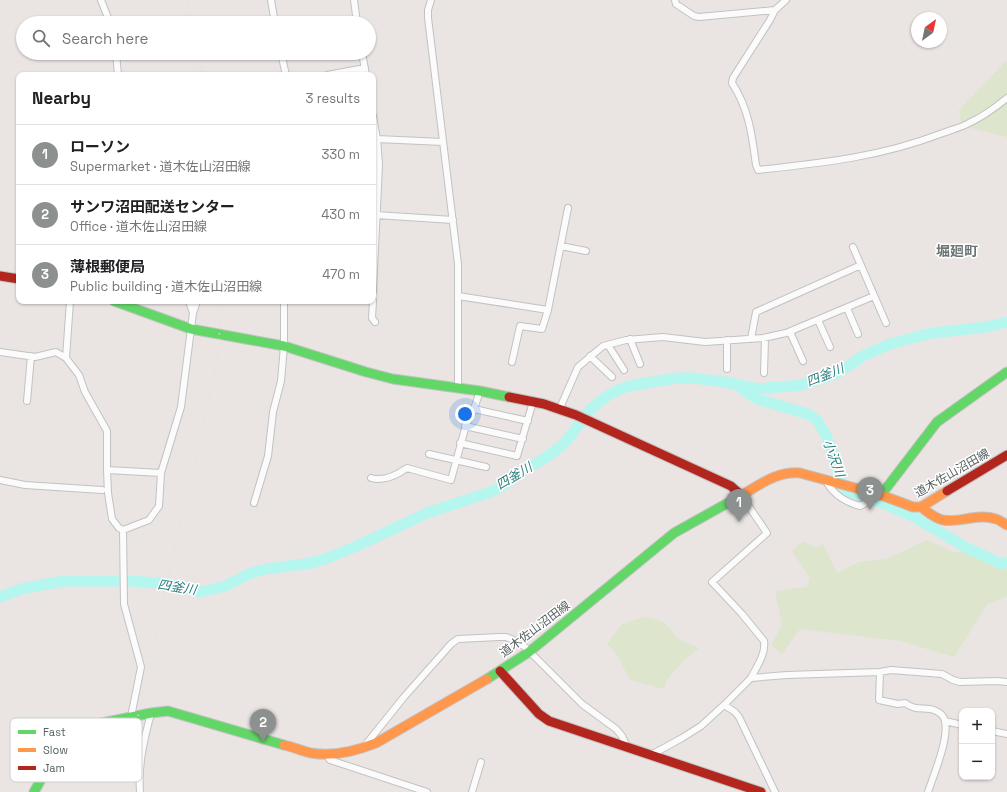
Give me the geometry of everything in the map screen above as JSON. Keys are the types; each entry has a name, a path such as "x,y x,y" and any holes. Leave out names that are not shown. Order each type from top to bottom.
{"street":[{"path":"101,0 107,16"},
{"path":"270,0 273,16"},
{"path":"354,0 356,16"},
{"path":"431,0 428,10 428,18 458,264 458,388"},
{"path":"675,0 676,4 694,16 699,17 775,10"},
{"path":"786,0 775,10 733,78 732,83 739,94 749,119 758,170 847,160 881,153 920,142 970,123 1007,98"},
{"path":"117,60 118,72"},
{"path":"283,60 285,72"},
{"path":"363,60 366,72"},
{"path":"343,72 365,68"},
{"path":"376,133 378,164 376,215 453,220"},
{"path":"377,139 443,142"},
{"path":"512,362 520,326 542,329 548,310 568,208"},
{"path":"561,246 586,251"},
{"path":"853,247 886,323"},
{"path":"751,339 756,312 861,265"},
{"path":"0,276 16,279"},
{"path":"458,296 548,310"},
{"path":"559,410 578,367 590,356 608,344 663,337 705,342 765,338 790,332 874,296"},
{"path":"66,358 70,304"},
{"path":"122,304 191,329 284,346 393,379 458,388 544,404 576,415 726,484 741,495 767,533 712,582 742,614 764,641 765,646 762,658 751,678 724,705 693,731 651,755"},
{"path":"190,304 193,313"},
{"path":"0,352 35,357 56,352 66,358 79,375 85,392 108,431 108,493 112,519 119,528 124,530 149,520 158,506 161,473 181,407 193,313 196,304"},
{"path":"254,503 268,456 273,412 282,382 284,304"},
{"path":"373,304 372,318 375,322"},
{"path":"847,308 858,334"},
{"path":"818,320 830,348"},
{"path":"790,332 803,361"},
{"path":"764,373 765,338"},
{"path":"630,340 640,364"},
{"path":"727,340 727,369"},
{"path":"608,344 624,370"},
{"path":"26,401 31,356"},
{"path":"590,356 612,377"},
{"path":"825,480 829,487 838,496 850,503 860,506 880,495 937,422 1007,372"},
{"path":"371,478 377,480 396,476 407,468 451,480 465,426 474,409 480,392"},
{"path":"460,443 518,456 533,402"},
{"path":"474,409 528,422"},
{"path":"465,426 523,439"},
{"path":"429,454 486,467"},
{"name":"道木佐山沼田線","path":"126,718 168,711 312,753 346,753 362,749 376,743 500,671 529,652 674,533 769,479 782,474 800,473 880,495 913,507 921,507 1007,455"},
{"path":"107,470 161,473"},
{"path":"0,480 26,486 102,490"},
{"path":"921,507 927,514 945,521 984,516 997,519 1007,525"},
{"path":"124,530 124,604 141,667 131,717"},
{"path":"362,749 451,644 458,639 506,637 516,641 582,704 616,730 622,736 627,747"},
{"path":"751,678 787,675 880,672 891,670 942,674 960,682 1007,682"},
{"path":"500,671 539,714 549,721 761,792"},
{"path":"880,672 879,700 898,704 906,703 910,707 934,710 942,715 945,720 944,742 928,792"},
{"path":"724,705 739,717 775,792"},
{"path":"142,753 151,713"},
{"path":"945,720 959,724"},
{"path":"995,732 1007,734"},
{"path":"326,754 330,760 427,792"},
{"path":"472,792 481,762"},
{"name":"道木佐山沼田線","path":"34,792 40,782"},
{"path":"139,782 140,792"}],"green space":[{"path":"1007,60 1007,137 962,126 959,110"},
{"path":"927,540 953,552 974,550 1007,569 1007,597 987,605 954,657 901,641 800,629 782,654 771,645 782,625 775,591 807,587 810,578 792,551 803,541 817,548 823,544 837,573 859,562 887,559"},
{"path":"644,617 663,622 670,628 676,638 699,648 684,660 667,680 664,689 630,680 616,653 607,644 622,624"}],"waterway":[{"name":"四釜川","path":"0,597 21,589 63,581 133,581 168,584 200,592 225,586 251,573 266,569 311,563 328,558 357,546 427,513 491,492 504,485 560,447 568,439 588,412 600,401 612,393 626,387 677,378 692,378 725,382 758,389 802,385 838,373 863,356 890,344 932,333 986,327 1007,322"},
{"name":"小沢川","path":"741,388 757,399 808,414 817,420 826,435 845,490 882,503 914,517 967,548 1002,564 1007,562"}],"railway":[{"path":"187,0 190,16"},
{"path":"199,60 201,72"},
{"path":"138,718 164,593 210,396 216,365 223,304"},
{"path":"122,792 124,782"}],"traffic: fast":[{"path":"122,304 191,329 284,346 393,379 480,391 509,397"},
{"path":"881,495 937,422 1007,372"},
{"path":"487,679 529,652 674,533 742,495"},
{"path":"126,718 168,711 284,745"},
{"path":"34,792 40,782"}],"traffic: slow":[{"path":"742,495 770,479 792,473 800,473 881,495 913,507 921,507 947,491"},
{"path":"921,507 943,520 949,521 976,517 989,517 997,519 1007,525"},
{"path":"284,745 319,754 336,754 376,743 487,679"}],"traffic: jam":[{"path":"0,276 16,279"},
{"path":"509,397 544,404 576,415 731,486 741,495"},
{"path":"947,491 1007,455"},
{"path":"500,671 539,714 549,721 761,792"}],"place":[{"name":"薄根郵便局","path":"870,510"},
{"name":"ローソン","path":"739,522"},
{"name":"サンワ沼田配送センター","path":"263,742"}],"district":[{"name":"堀廻町","path":"957,251"}]}
